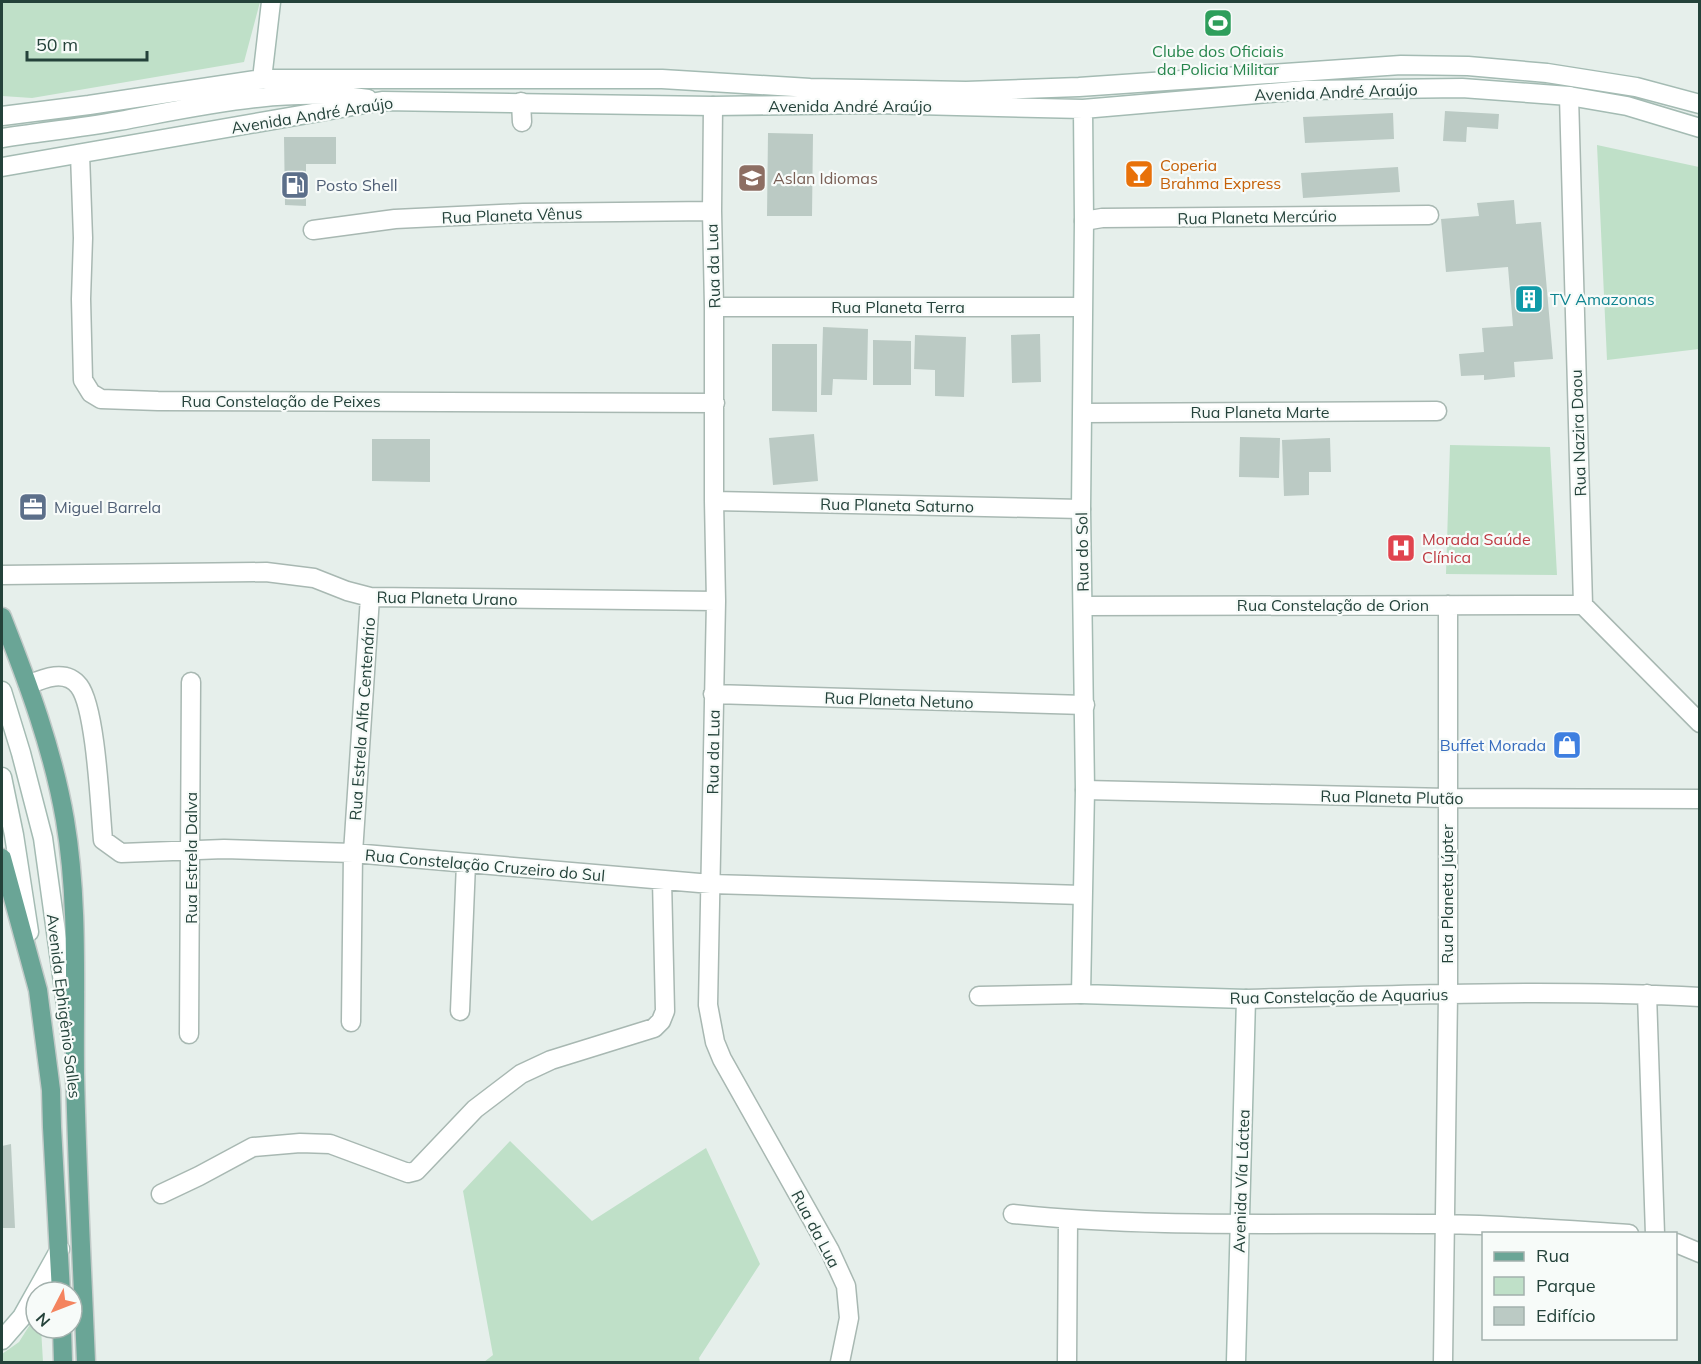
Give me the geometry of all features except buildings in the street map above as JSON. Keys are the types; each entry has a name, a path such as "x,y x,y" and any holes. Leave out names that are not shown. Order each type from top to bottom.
{"main road":[{"path":"2,617 28,685 57,782 70,856 75,941 75,1073"},
{"name":"Avenida Ephigênio Salles","path":"2,858 38,990 51,1090 61,1280"},
{"name":"Avenida Ephigênio Salles","path":"75,1073 86,1362"},
{"path":"62,1340 63,1362"}],"street":[{"path":"262,79 271,2"},
{"name":"Avenida André Araújo","path":"2,116 262,79 647,78 810,88 966,92 1079,87 1401,65 1468,66 1547,73 1636,87 1700,104"},
{"name":"Avenida André Araújo","path":"6,164 80,154 382,101 713,106 876,104 1083,109 1305,90 1462,88 1569,96 1627,106 1700,128"},
{"path":"2,138 107,123 239,99 337,94 382,101"},
{"name":"Rua Nazira Daou","path":"1569,96 1582,605"},
{"path":"521,102 522,122"},
{"name":"Rua da Lua","path":"713,106 716,601 708,1005 715,1042 734,1082 830,1251 846,1286 849,1318 840,1362"},
{"name":"Rua do Sol","path":"1081,994 1085,790 1081,509 1083,109"},
{"name":"Rua Constelação de Peixes","path":"80,154 83,238 81,299 83,380 91,393 101,399 715,402"},
{"name":"Rua Planeta Vênus","path":"313,230 407,218 523,213 712,211"},
{"name":"Rua Planeta Mercúrio","path":"1084,221 1102,218 1430,214"},
{"name":"Rua Planeta Terra","path":"714,307 1082,307"},
{"name":"Rua Planeta Marte","path":"1083,413 1437,411"},
{"name":"Rua Planeta Saturno","path":"714,501 1081,509"},
{"name":"Rua Planeta Urano","path":"2,575 266,572 314,578 369,597 716,601"},
{"name":"Rua Estrela Alfa Centenário","path":"351,1022 353,853 369,597"},
{"name":"Rua Planeta Júpter","path":"1443,1362 1448,994 1448,605"},
{"path":"1582,605 1700,723"},
{"name":"Rua Constelação de Orion","path":"1083,606 1582,605"},
{"name":"Rua Constelação Cruzeiro do Sul","path":"28,685 50,676 66,677 79,685 91,723 103,840 121,853 224,849 353,853 711,884 1082,895"},
{"name":"Rua Estrela Dalva","path":"189,1034 191,682"},
{"name":"Avenida Ephigênio Salles","path":"2,691 37,810 75,1073"},
{"name":"Rua Planeta Netuno","path":"713,694 1085,705"},
{"name":"Avenida Ephigênio Salles","path":"2,777 14,835 38,990"},
{"name":"Rua Planeta Plutão","path":"1085,790 1447,798 1700,799"},
{"path":"460,1011 466,862"},
{"path":"161,1194 253,1147 300,1143 330,1144 408,1173 416,1171 475,1109 520,1074 551,1060 654,1028 661,1021 665,1011 662,880"},
{"name":"Rua Constelação de Aquarius","path":"979,996 1081,994 1246,999 1448,994 1647,994 1700,997"},
{"path":"1647,994 1655,1232"},
{"name":"Avenida Vía Láctea","path":"1236,1362 1246,999"},
{"path":"1012,1214 1068,1220 1239,1225 1444,1224 1608,1232"},
{"path":"1067,1362 1068,1220"},
{"path":"1677,1243 1700,1253"},
{"path":"43,1280 60,1249"},
{"path":"2,1340 24,1313"}],"green space":[{"path":"2,2 260,2 244,62 32,98 2,96"},
{"path":"1597,145 1699,167 1699,349 1607,360"},
{"path":"1450,445 1550,447 1557,575 1446,574"},
{"path":"510,1141 592,1221 706,1148 760,1264 699,1358 700,1362 484,1362 493,1355 463,1191"},
{"path":"24,1334 24,1340 42,1340 43,1362 2,1362 2,1354 19,1342"}],"place":[{"name":"Clube dos Oficiais da Policia Militar","path":"1218,23"},
{"name":"Coperia Brahma Express","path":"1139,174"},
{"name":"Aslan Idiomas","path":"752,178"},
{"name":"Posto Shell","path":"295,185"},
{"name":"TV Amazonas","path":"1529,299"},
{"name":"Miguel Barrela","path":"33,507"},
{"name":"Morada Saúde Clínica","path":"1401,548"},
{"name":"Buffet Morada","path":"1567,745"}]}
